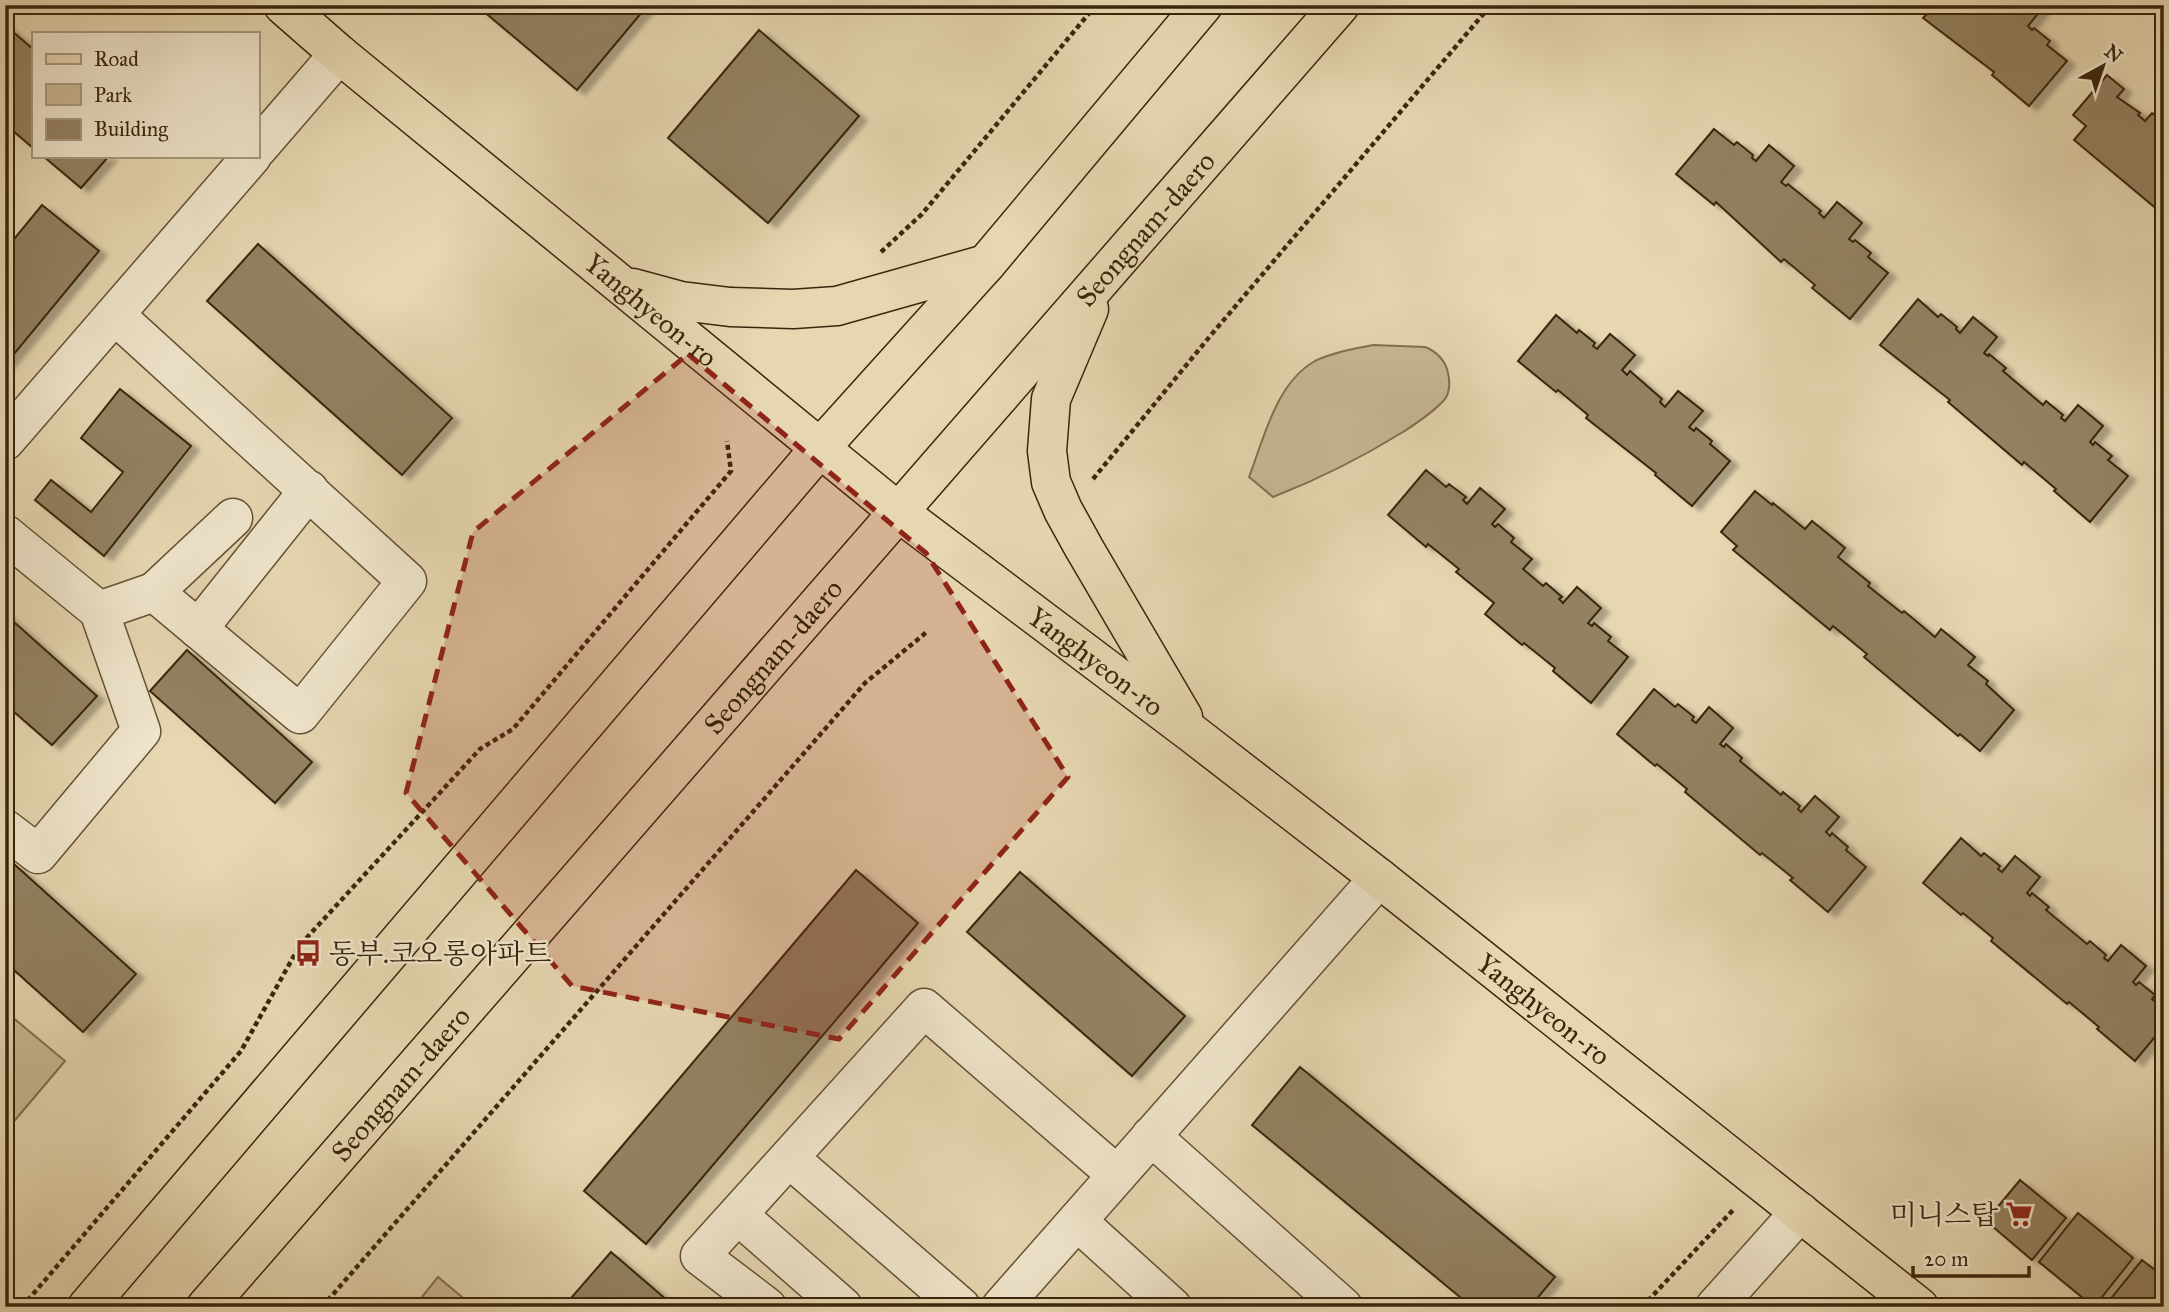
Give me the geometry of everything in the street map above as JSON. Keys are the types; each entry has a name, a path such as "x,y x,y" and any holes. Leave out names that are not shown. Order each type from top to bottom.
{"main road":[{"name":"Yanghyeon-ro","path":"283,5 339,54 897,511 1379,878 1919,1307"},
{"path":"87,1307 820,448 986,264 1203,5"},
{"name":"Seongnam-daero","path":"206,1307 1340,5"},
{"path":"621,285 681,301 730,307 793,309 837,306 986,264"},
{"path":"1102,278 1051,399 1046,451 1051,482 1084,548 1193,734"}],"street":[{"path":"259,147 339,54"},
{"path":"5,442 250,158"},
{"path":"115,315 407,581 300,715 154,592"},
{"path":"198,629 309,491"},
{"path":"99,611 154,592 233,518"},
{"path":"5,534 99,611 141,731 38,854 5,830"},
{"path":"1002,1307 1379,878"},
{"path":"767,1307 700,1256 924,1008 1117,1175"},
{"path":"1152,1136 1343,1307"},
{"path":"789,1158 961,1307"},
{"path":"1727,1302 1800,1212"},
{"path":"738,1215 843,1307"},
{"path":"1077,1221 1171,1307"}],"path":[{"path":"873,258 922,214 1096,5"},
{"path":"1093,479 1211,335 1491,5"},
{"path":"22,1307 241,1051 300,945 480,749 513,729 731,471 727,441"},
{"path":"322,1307 865,683 929,631"},
{"path":"1642,1307 1760,1181"}],"highlighted area":[{"path":"688,354 926,553 1068,777 839,1039 572,986 406,793 473,532"}],"green space":[{"path":"1373,345 1425,347 1433,351 1443,361 1448,373 1449,386 1445,399 1420,421 1371,451 1273,497 1249,477 1266,429 1290,383 1315,361 1336,353"},
{"path":"5,1011 65,1061 5,1132"},
{"path":"438,1277 474,1307 414,1307"}],"building":[{"path":"476,5 648,5 577,90"},
{"path":"1914,5 2035,5 2041,10 2028,26 2050,41 2047,45 2067,61 2029,106 1992,75 1994,72 1923,18 1926,15"},
{"path":"5,25 32,48 32,147 5,124"},
{"path":"759,30 859,116 768,223 668,138"},
{"path":"2107,75 2124,89 2117,97 2140,113 2138,115 2145,121 2152,113 2164,122 2164,215 2074,140 2086,126 2073,115"},
{"path":"1714,129 1734,145 1737,142 1753,155 1752,158 1756,161 1769,145 1794,166 1781,182 1786,186 1788,184 1821,211 1819,213 1824,218 1837,202 1862,223 1849,239 1853,242 1855,240 1871,253 1868,257 1888,273 1850,319 1812,288 1815,285 1784,259 1781,262 1716,202 1714,205 1676,174"},
{"path":"45,158 107,158 81,188"},
{"path":"42,205 99,251 5,365 5,250"},
{"path":"258,244 452,418 402,475 207,301"},
{"path":"1918,299 1938,317 1941,314 1957,327 1960,333 1973,317 1997,337 1984,353 2006,368 2003,371 2043,405 2046,401 2063,415 2061,418 2065,421 2078,405 2103,426 2090,442 2093,445 2095,442 2112,456 2108,460 2128,476 2090,522 2024,462 2022,465 1948,402 1950,400 1880,345"},
{"path":"1556,315 1577,333 1579,330 1595,343 1593,346 1597,349 1610,334 1635,355 1622,370 1627,375 1630,371 1662,399 1660,402 1665,407 1678,391 1703,411 1689,427 1694,431 1696,428 1712,441 1710,444 1730,461 1692,506 1655,475 1656,473 1586,418 1588,415 1558,390 1556,392 1518,361"},
{"path":"120,389 191,446 104,556 35,500 51,480 91,512 123,472 81,438"},
{"path":"1426,470 1446,487 1449,484 1466,497 1463,500 1467,504 1480,488 1505,509 1492,524 1495,527 1498,524 1514,538 1511,542 1532,559 1523,569 1543,586 1546,583 1562,597 1559,599 1563,603 1577,587 1601,608 1588,623 1592,626 1594,623 1611,637 1608,641 1628,657 1591,703 1553,671 1555,668 1485,614 1494,603 1456,572 1459,569 1428,544 1426,547 1388,515"},
{"path":"1755,491 1805,529 1812,521 1845,548 1838,557 1870,583 1868,586 1935,637 1941,629 1975,657 1968,665 1988,681 1986,684 2014,710 1980,751 1960,734 1958,736 1864,657 1867,654 1833,626 1830,630 1733,550 1737,546 1721,532"},
{"path":"5,614 97,696 52,745 5,704"},
{"path":"187,650 312,762 275,803 150,691"},
{"path":"1654,689 1675,707 1678,704 1694,717 1692,720 1696,723 1709,707 1733,728 1720,744 1724,747 1726,744 1742,758 1740,761 1781,795 1783,792 1800,806 1798,809 1801,812 1815,796 1839,817 1826,832 1830,836 1832,833 1848,847 1846,850 1866,867 1828,912 1790,880 1793,878 1762,853 1760,855 1685,792 1687,789 1617,734"},
{"path":"1961,838 1981,856 1984,853 2000,866 1998,869 2002,872 2015,856 2040,877 2027,893 2030,896 2032,893 2049,907 2046,910 2087,944 2090,941 2106,955 2104,958 2108,961 2121,945 2146,966 2133,982 2136,985 2139,982 2155,995 2152,999 2164,1009 2164,1026 2135,1061 2069,1002 2067,1004 1991,941 1993,938 1923,883"},
{"path":"14,864 136,974 83,1032 5,962 5,874"},
{"path":"856,870 918,923 646,1244 584,1191"},
{"path":"1020,872 1185,1016 1132,1076 967,932"},
{"path":"1300,1067 1555,1277 1530,1307 1472,1307 1252,1125"},
{"path":"2020,1180 2066,1218 2032,1260 1986,1221"},
{"path":"2078,1213 2133,1258 2094,1307 2039,1262"},
{"path":"611,1252 675,1307 567,1307 565,1305"},
{"path":"2142,1260 2164,1277 2164,1307 2104,1307"}],"place":[{"name":"동부.코오롱아파트","path":"308,953"},
{"name":"미니스탑","path":"2019,1214"}]}
